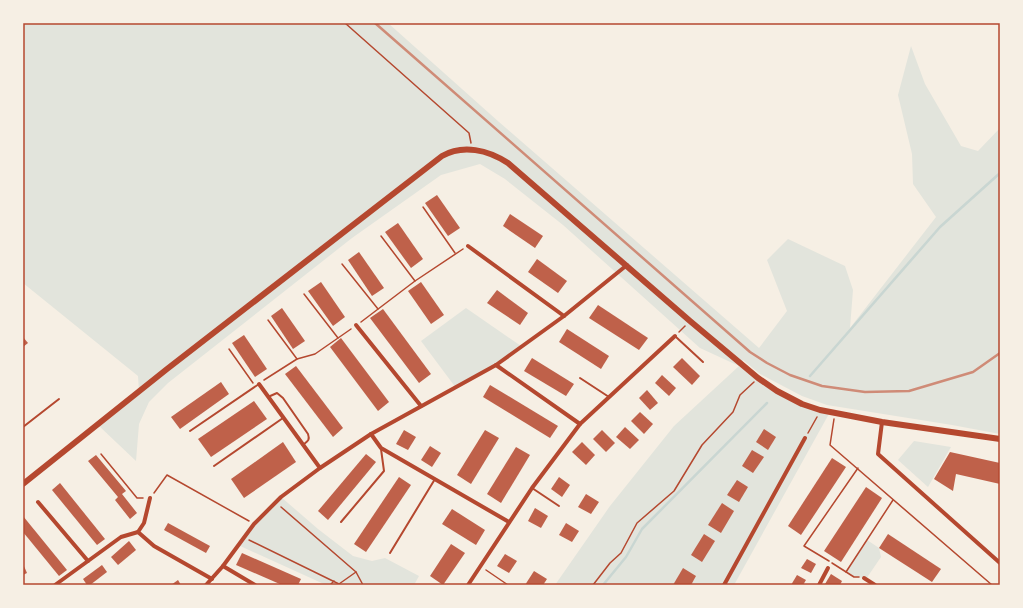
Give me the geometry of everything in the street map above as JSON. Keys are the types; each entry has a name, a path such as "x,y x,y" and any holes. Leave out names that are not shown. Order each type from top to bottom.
{"main road":[{"path":"23,484 167,369 442,156 451,150 458,149 490,154 508,163 758,378 777,391 796,401 820,410 882,422 1000,439"}],"street":[{"path":"468,246 564,316"},
{"path":"206,585 223,566 254,524 275,502 320,468 371,434 496,365 564,316 627,265"},
{"path":"356,325 421,406"},
{"path":"468,585 532,488 580,424 675,336"},
{"path":"496,365 580,424"},
{"path":"257,385 284,418 320,468"},
{"path":"882,422 878,454 1000,563"},
{"path":"371,434 381,448 509,522"},
{"path":"724,585 805,438"},
{"path":"55,585 121,537 138,532 144,523 150,498"},
{"path":"38,502 88,561"},
{"path":"138,532 154,546 212,579"},
{"path":"223,566 255,585"},
{"path":"819,585 828,568"},
{"path":"864,578 875,585"}],"lane":[{"path":"675,336 703,362"},
{"path":"580,378 609,397"},
{"path":"190,431 257,385"},
{"path":"268,397 277,392 283,398 308,434 308,441 303,445"},
{"path":"23,427 59,399"},
{"path":"214,466 284,418"},
{"path":"341,522 384,471 381,448"},
{"path":"390,553 435,479"},
{"path":"532,488 559,506"}],"path":[{"path":"345,23 468,133 472,150"},
{"path":"423,207 455,253"},
{"path":"381,236 416,281"},
{"path":"229,348 257,385 297,359 315,354 455,253 468,246"},
{"path":"342,264 378,309"},
{"path":"304,294 338,338"},
{"path":"268,320 297,359"},
{"path":"675,336 690,320"},
{"path":"593,585 610,563 621,553 637,523 674,491 702,445 733,412 740,395 758,378"},
{"path":"805,438 820,410"},
{"path":"835,413 830,444 992,585"},
{"path":"101,454 138,498 150,498 167,475 254,524"},
{"path":"854,577 804,546 858,468"},
{"path":"846,572 893,500"},
{"path":"275,502 356,572 363,585"},
{"path":"244,537 339,584 356,572"},
{"path":"481,567 508,585"},
{"path":"330,585 334,581"}],"shaded area":[{"path":"23,23 388,23 499,122 759,348 787,311 767,260 788,239 845,266 853,290 850,328 936,217 913,184 912,154 898,95 911,46 925,84 961,146 978,151 1000,128 1000,434 827,405 802,396 760,374 743,360 739,366 700,348 563,225 505,179 480,164 441,175 352,238 168,383 149,402 139,424 136,461 98,425 139,391 138,376 23,283"},
{"path":"466,308 521,346 496,365 456,388 421,341"},
{"path":"739,366 757,380 802,404 830,412 734,585 555,585 610,506 674,426"},
{"path":"914,441 951,447 928,487 898,460"},
{"path":"281,497 318,529 353,556 372,561 385,558 419,576 414,585 326,585 238,545 254,524"},
{"path":"867,540 879,548 881,557 866,579 854,577 846,572"}],"building":[{"path":"437,195 460,228 448,236 425,203"},
{"path":"510,214 543,236 535,248 503,226"},
{"path":"398,223 423,259 411,268 385,232"},
{"path":"359,252 384,288 372,296 348,260"},
{"path":"537,259 567,281 558,293 528,272"},
{"path":"321,282 345,317 333,326 308,291"},
{"path":"421,282 444,315 431,324 408,291"},
{"path":"497,290 528,313 520,325 487,303"},
{"path":"598,305 648,338 639,350 589,318"},
{"path":"282,308 305,341 293,349 271,316"},
{"path":"383,309 431,374 419,383 370,318"},
{"path":"567,329 609,356 601,369 559,342"},
{"path":"244,335 267,369 255,377 232,343"},
{"path":"23,337 28,343 23,347"},
{"path":"341,338 389,402 378,411 330,347"},
{"path":"532,358 574,384 566,396 524,371"},
{"path":"682,358 700,376 692,385 673,367"},
{"path":"296,366 343,428 333,437 285,374"},
{"path":"662,375 676,388 669,396 655,383"},
{"path":"221,382 229,394 180,429 171,417"},
{"path":"490,385 558,426 550,438 483,397"},
{"path":"647,390 658,403 650,410 639,398"},
{"path":"254,401 267,419 211,457 198,439"},
{"path":"640,412 653,424 644,434 631,421"},
{"path":"625,427 639,440 630,449 616,437"},
{"path":"764,429 776,437 768,450 756,442"},
{"path":"404,430 416,437 408,450 396,444"},
{"path":"485,430 499,438 471,484 457,475"},
{"path":"602,430 615,443 606,452 593,439"},
{"path":"283,442 296,462 244,498 231,479"},
{"path":"582,442 595,455 586,465 572,452"},
{"path":"430,446 441,453 432,467 421,460"},
{"path":"516,447 530,455 501,503 487,494"},
{"path":"752,450 764,457 753,473 742,466"},
{"path":"950,452 1000,463 1000,484 956,474 953,491 934,479"},
{"path":"366,454 376,462 328,520 318,511"},
{"path":"96,455 126,491 122,494 137,513 130,519 115,500 118,497 88,461"},
{"path":"832,458 846,467 801,535 788,526"},
{"path":"399,477 411,485 366,552 354,544"},
{"path":"559,477 570,485 562,497 551,489"},
{"path":"737,480 748,487 739,502 727,495"},
{"path":"60,483 105,539 97,545 52,490"},
{"path":"866,487 882,498 841,562 824,551"},
{"path":"586,494 599,502 591,514 578,507"},
{"path":"722,503 734,511 721,533 708,525"},
{"path":"535,508 548,516 541,528 528,521"},
{"path":"452,509 485,530 476,545 442,524"},
{"path":"23,516 67,570 59,576 23,532"},
{"path":"168,523 210,546 206,553 164,530"},
{"path":"566,523 579,531 572,542 559,535"},
{"path":"704,534 715,541 702,562 691,555"},
{"path":"888,534 941,569 932,582 879,548"},
{"path":"129,541 136,550 118,565 111,557"},
{"path":"451,544 465,553 443,585 430,576"},
{"path":"242,553 301,579 298,585 282,585 236,565"},
{"path":"505,554 517,561 509,573 497,566"},
{"path":"807,559 816,564 811,573 801,568"},
{"path":"23,564 27,573 23,575"},
{"path":"102,565 107,572 90,585 87,585 83,579"},
{"path":"683,568 696,576 691,585 673,585"},
{"path":"534,571 547,579 543,585 525,585"},
{"path":"831,574 842,581 840,585 825,584"},
{"path":"797,575 806,580 803,585 791,585"},
{"path":"178,580 181,585 171,585"}],"waterway":[{"path":"810,376 940,227 1000,173"},
{"path":"603,585 626,557 642,529 767,403"}],"railway":[{"path":"375,23 750,352 767,363 790,375 822,386 865,392 909,391 973,372 1000,353"}]}
